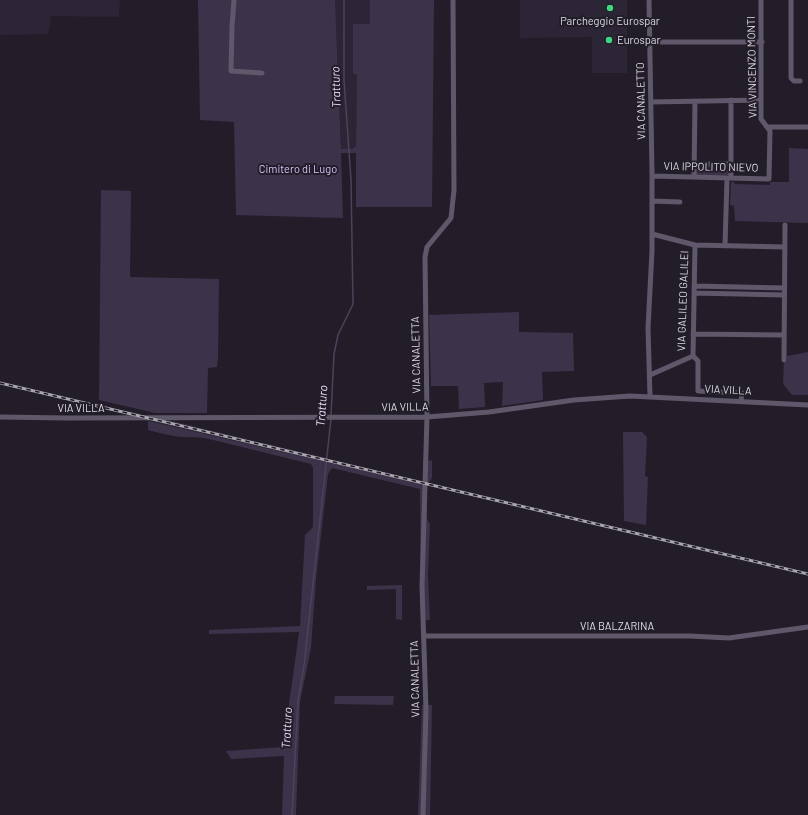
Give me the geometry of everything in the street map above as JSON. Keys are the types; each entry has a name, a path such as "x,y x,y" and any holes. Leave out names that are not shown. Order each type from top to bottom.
{"street":[{"path":"234,0 231,71 262,73"},
{"name":"VIA CANALETTA","path":"423,815 426,710 425,636 422,586 427,417 424,273 427,247 451,218 454,190 453,0"},
{"name":"VIA CANALETTO","path":"649,0 652,176 652,234 648,328 650,396"},
{"name":"VIA VINCENZO MONTI","path":"761,0 761,119 770,131 769,179"},
{"path":"792,0 791,78 794,81 800,81"},
{"path":"650,42 762,42"},
{"path":"725,246 731,164 731,100"},
{"path":"651,102 761,100"},
{"path":"694,177 695,101"},
{"path":"768,127 808,127"},
{"path":"695,164 731,164"},
{"name":"VIA IPPOLITO NIEVO","path":"652,176 769,179"},
{"path":"652,201 680,202"},
{"path":"784,360 785,225"},
{"name":"VIA GALILEO GALILEI","path":"650,375 693,356 695,245 652,234"},
{"path":"695,245 785,247"},
{"path":"694,286 784,288"},
{"path":"694,293 784,295"},
{"path":"693,334 784,335"},
{"path":"693,356 698,361 698,391 742,393 741,401"},
{"name":"VIA VILLA","path":"0,417 427,417 489,412 574,400 650,396 808,405"},
{"name":"VIA BALZARINA","path":"425,636 690,636 729,638 808,627"}],"shaded area":[{"path":"0,0 120,0 119,17 51,16 48,34 0,35"},
{"path":"335,0 370,0 370,24 353,24 353,72 357,75 356,146 352,149 341,149"},
{"path":"520,0 627,0 627,73 592,73 592,37 520,38"},
{"path":"0,382 141,414 133,416 0,384"},
{"path":"169,420 423,482 423,484 148,421"},
{"path":"428,483 793,569 792,572 520,508 427,485"}],"green space":[{"name":"Cimitero di Lugo","path":"198,0 335,0 341,149 352,149 356,146 357,75 353,73 353,24 370,24 370,0 434,0 432,207 356,207 356,153 341,153 343,218 236,215 234,122 200,120"},
{"path":"789,148 808,149 808,223 735,221 734,206 730,205 731,182 734,182 735,184 770,185 770,182 789,182"},
{"path":"696,165 730,165 730,175 696,175"},
{"path":"101,190 131,191 130,277 219,279 218,357 217,367 208,368 207,413 155,413 99,400"},
{"path":"519,312 519,332 573,333 574,371 542,372 543,400 502,406 503,382 484,383 485,407 459,409 458,386 431,386 429,315"},
{"path":"808,352 808,395 792,395 783,384 784,360 787,361 787,356"},
{"path":"148,421 423,484 423,462 432,460 432,478 427,485 427,519 430,524 428,575 430,620 421,621 420,489 332,468 328,474 316,579 311,648 300,702 296,815 282,815 284,756 231,759 226,751 283,747 299,632 209,634 209,630 300,626 305,535 313,527 313,468 311,464 209,439 174,436 148,430"},
{"path":"623,432 642,432 647,437 645,476 648,477 646,525 624,521"},
{"path":"402,585 402,620 396,619 396,589 367,590 367,586"},
{"path":"335,696 394,696 393,705 334,704"},
{"path":"422,705 432,705 430,815 418,815"}],"waterway":[{"name":"Tratturo","path":"331,415 334,354 338,335 353,304 351,180 344,80 344,0"},
{"name":"Tratturo","path":"292,815 298,700 304,666 331,419"}],"railway":[{"path":"0,383 808,574"}],"place":[{"name":"Parcheggio Eurospar","path":"610,8"},
{"name":"Eurospar","path":"609,40"}]}
